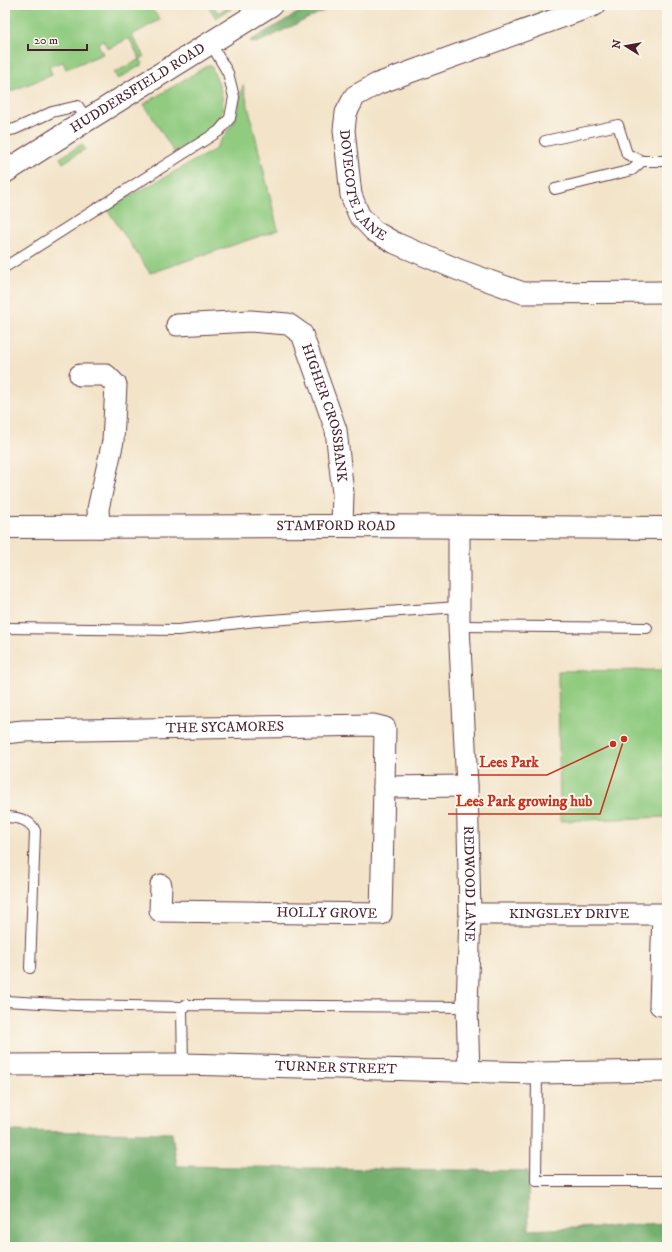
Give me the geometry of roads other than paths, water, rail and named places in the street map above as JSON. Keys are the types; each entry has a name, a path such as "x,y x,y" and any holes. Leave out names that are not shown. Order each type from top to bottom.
{"street":[{"name":"HUDDERSFIELD ROAD","path":"5,172 271,5"},
{"name":"DOVECOTE LANE","path":"595,5 377,84 355,96 346,113 344,130 351,195 359,215 374,231 395,243 459,270 523,293 667,292"},
{"name":"HIGHER CROSSBANK","path":"177,325 250,321 288,324 302,334 336,430 343,493 342,526"},
{"path":"80,375 106,375 116,385 113,441 98,509 99,527"},
{"name":"STAMFORD ROAD","path":"5,527 342,526 667,528"},
{"name":"REDWOOD LANE","path":"459,527 459,617 467,786 470,914 467,1007 469,1072"},
{"name":"THE SYCAMORES","path":"5,733 27,731 373,725 384,728 384,787"},
{"path":"384,787 467,786"},
{"name":"HOLLY GROVE","path":"161,886 160,911 381,914 384,787"},
{"name":"KINGSLEY DRIVE","path":"470,914 665,914"},
{"path":"660,1006 665,914"},
{"name":"TURNER STREET","path":"5,1065 183,1064 537,1073 667,1071"}],"lane":[{"path":"5,267 219,131 230,118 234,97 228,73 210,44"},
{"path":"5,131 15,130 52,112 78,106 87,120"},
{"path":"545,141 618,125 627,154 642,160 667,161"},
{"path":"555,189 632,170 642,160"},
{"path":"5,628 178,630 257,621 459,617 647,628"},
{"path":"5,817 26,821 34,828 35,831 30,968"},
{"path":"5,1001 75,1005 183,1007 186,1005 467,1007"},
{"path":"183,1007 183,1064"},
{"path":"537,1073 536,1181 667,1181"}],"place":[{"name":"Lees Park growing hub","path":"624,739"},
{"name":"Lees Park","path":"613,744"}]}
